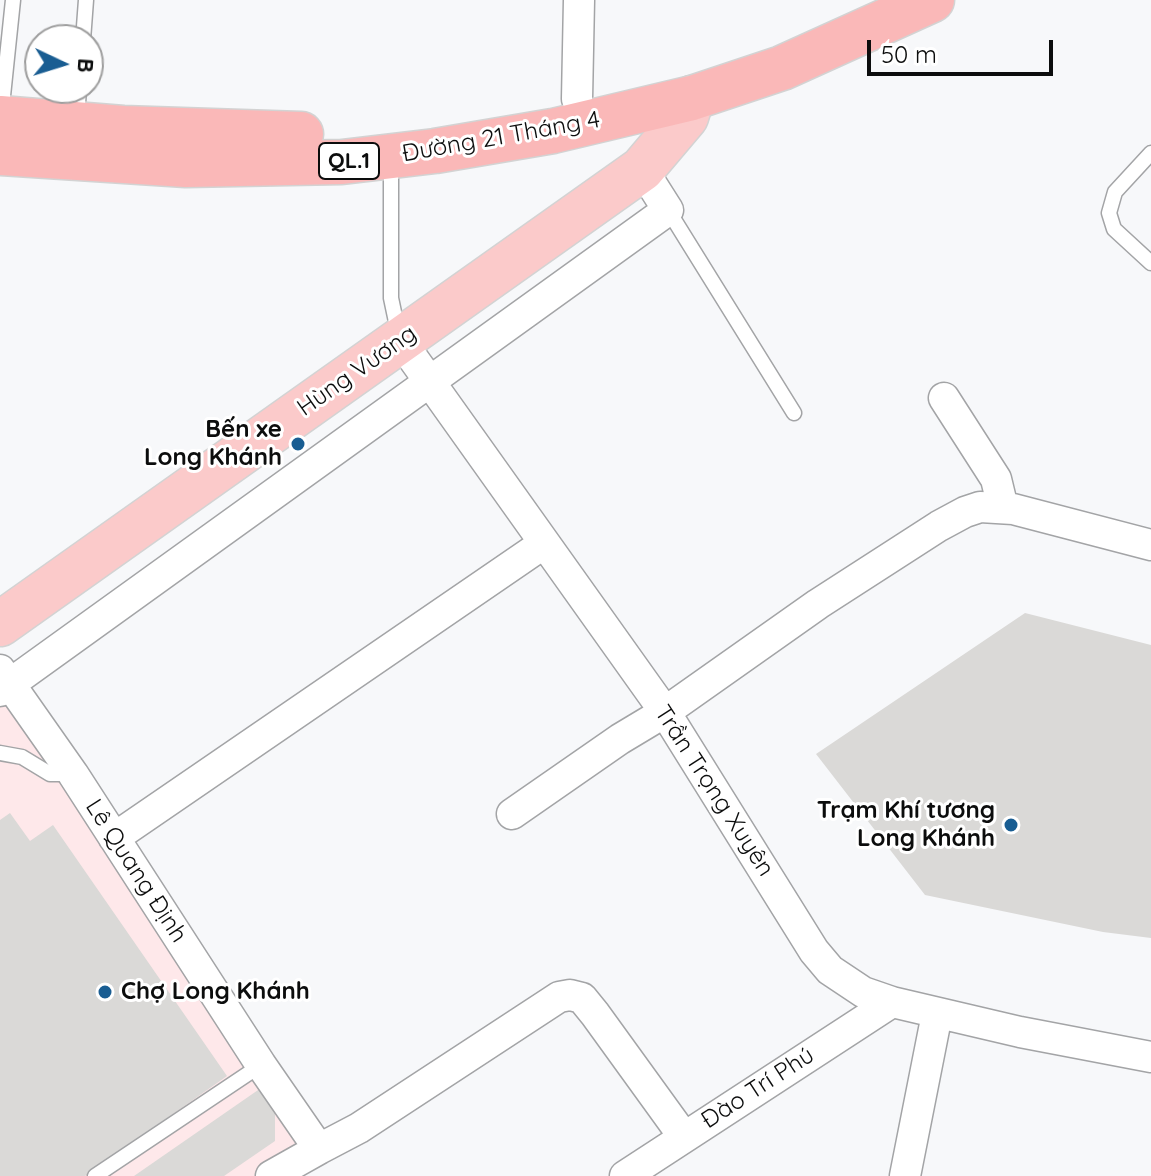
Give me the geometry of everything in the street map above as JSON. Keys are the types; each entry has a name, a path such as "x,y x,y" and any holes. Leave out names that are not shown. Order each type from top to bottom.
{"highway":[{"name":"Đường 21 Tháng 4","path":"0,153 186,165 342,162 553,131 687,85 729,57 862,0"},
{"name":"Đường 21 Tháng 4","path":"0,118 78,106 210,132 311,134 392,127 687,85 782,68 932,0"}],"main road":[{"name":"Hùng Vương","path":"0,624 642,169 686,117 687,85"}],"street":[{"path":"577,99 579,0"},
{"path":"3,682 668,210 642,169"},
{"name":"Trần Trọng Xuyên","path":"400,340 665,712 814,951 845,982 863,992 937,1014 1151,1057"},
{"path":"944,398 996,479 1003,508"},
{"path":"512,814 665,712 818,604 939,526 980,507 1003,508 1070,522 1151,545"},
{"path":"114,838 543,544"},
{"name":"Lê Quang Định","path":"3,682 73,774 261,1065 319,1149"},
{"path":"271,1176 359,1128 559,997 570,995 582,998 595,1014 684,1137"},
{"name":"Đào Trí Phú","path":"625,1176 892,1002"},
{"path":"905,1176 920,1114 937,1014"}],"lane":[{"path":"0,118 13,0"},
{"path":"84,24 86,0"},
{"path":"1151,153 1115,192 1109,213 1114,229 1151,263"},
{"path":"391,157 391,298 400,340"},
{"path":"668,210 794,413"},
{"path":"0,753 22,757 50,774 73,774"},
{"path":"95,1176 261,1065"}],"shaded area":[{"name":"Chợ Long Khánh","path":"3,694 305,1146 263,1176 0,1176 0,696"}],"building":[{"name":"Trạm Khí tương Long Khánh","path":"1025,613 1151,645 1151,938 1103,932 925,895 816,754"},
{"name":"Chợ Long Khánh","path":"10,813 30,841 53,825 227,1076 85,1176 0,1176 0,820"},
{"path":"261,1088 275,1110 275,1141 224,1176 134,1176"}],"place":[{"name":"Bến xe Long Khánh","path":"298,444"},
{"name":"Trạm Khí tương Long Khánh","path":"1011,825"},
{"name":"Chợ Long Khánh","path":"105,992"}]}
